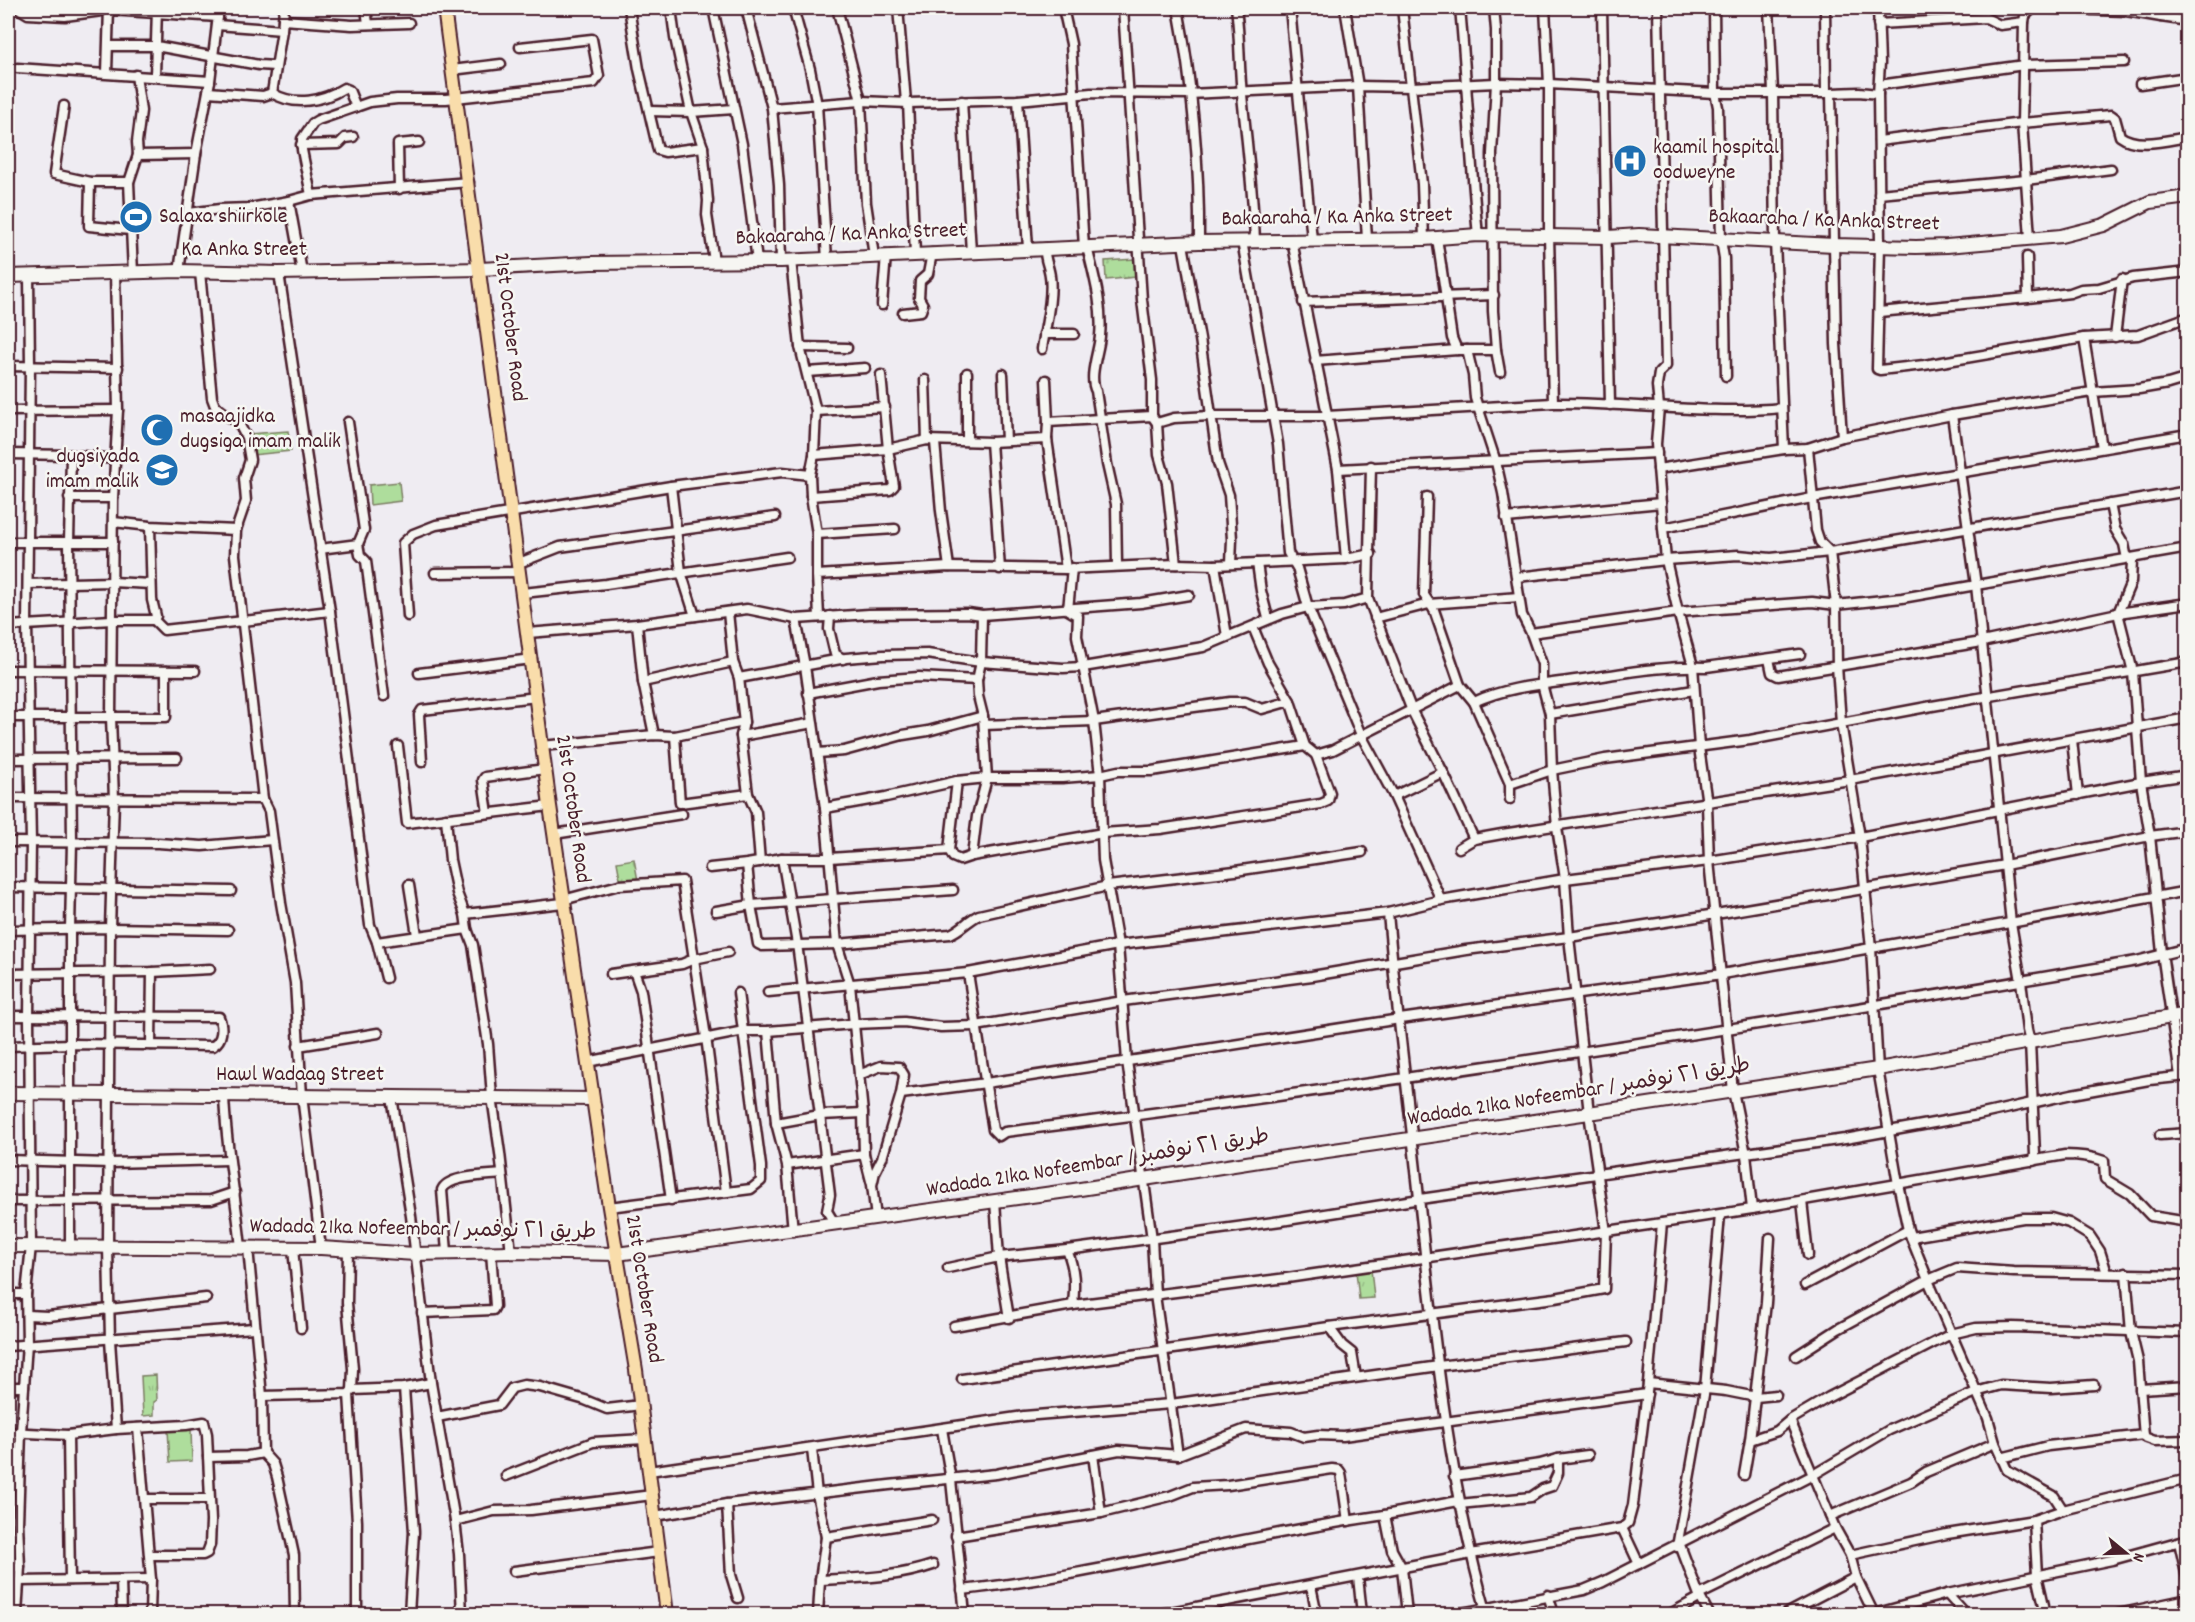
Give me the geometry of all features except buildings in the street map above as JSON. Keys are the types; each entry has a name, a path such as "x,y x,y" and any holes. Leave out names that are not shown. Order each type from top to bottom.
{"main road":[{"name":"21st October Road","path":"444,8 469,182 563,902 641,1405 668,1614"}],"street":[{"path":"18,8 28,14 65,16 109,9 157,10 218,16 282,30"},
{"path":"272,93 284,8"},
{"path":"366,8 368,24"},
{"path":"628,8 639,69 658,150 661,152 703,147"},
{"path":"671,8 691,112 703,147 708,201 707,215 714,261"},
{"path":"713,8 742,144 757,261"},
{"path":"746,8 772,108 786,261 800,347 816,411 814,455 810,475 817,534 819,617"},
{"path":"793,8 810,69 817,105 827,259"},
{"path":"837,8 861,101 866,202 880,255 882,305"},
{"path":"898,8 907,103 915,254"},
{"path":"1063,8 1071,44 1086,247 1097,288 1100,311 1100,334 1094,361 1093,386 1096,391 1098,419 1116,504 1117,566"},
{"path":"1123,8 1142,300 1159,455 1167,483 1176,564"},
{"path":"1178,8 1190,94 1199,200 1199,242"},
{"path":"1236,8 1255,241"},
{"path":"1290,8 1312,240"},
{"path":"1345,8 1358,86 1367,239"},
{"path":"1402,8 1422,183 1424,239"},
{"path":"1460,8 1478,235"},
{"path":"1494,8 1497,83 1493,118 1492,236 1496,350 1500,372"},
{"path":"1545,8 1549,84 1549,235 1553,403"},
{"path":"1602,8 1610,405"},
{"path":"1658,8 1666,366 1659,373 1657,386 1660,503 1666,560 1693,666 1699,747 1707,804 1709,861 1733,1091 1746,1154 1752,1209"},
{"path":"1714,8 1714,93 1718,107 1726,376"},
{"path":"1769,8 1773,92 1775,241 1784,449"},
{"path":"1825,8 1836,344 1842,436"},
{"path":"1878,8 1880,245 1877,369 1924,365 2084,338 2115,337 2155,331 2187,317"},
{"path":"2030,238 2022,123 2025,16 2033,8 2161,12 2187,21"},
{"path":"107,73 109,9"},
{"path":"154,76 157,10"},
{"path":"179,271 196,154 210,81 218,16"},
{"path":"1878,24 1986,18 2000,25 2024,22"},
{"path":"284,20 368,24 408,23"},
{"path":"310,195 301,145 302,139 313,123 370,102 456,98 594,83 599,76 592,39 520,47"},
{"path":"109,46 156,46 275,66"},
{"path":"772,108 861,101 907,103 1018,100 1074,94 1190,94 1358,86 1412,87 1497,83 1714,93 1859,92 2024,65 2124,62"},
{"path":"452,70 501,64"},
{"path":"17,68 210,81"},
{"path":"133,273 129,182 138,155 141,111 136,75"},
{"path":"2140,84 2187,77"},
{"path":"208,92 263,96 272,93 281,98 298,101 319,99 347,88 350,90 356,107"},
{"path":"1018,100 1028,249"},
{"path":"962,101 971,252"},
{"path":"64,106 54,174 90,182 129,182"},
{"path":"650,111 691,112 734,109"},
{"path":"1879,141 2022,123 2111,115 2115,118 2120,136 2128,141 2148,142 2187,137"},
{"path":"301,145 339,144 345,138 353,138"},
{"path":"399,189 398,144 419,142"},
{"path":"138,155 196,154"},
{"path":"1879,194 2111,170"},
{"path":"90,182 88,226 130,230"},
{"path":"189,213 250,208 310,195 469,182"},
{"name":"Bakaaraha / Ka Anka Street","path":"480,269 591,263 786,261 1199,242 1424,239 1478,235 1608,237 1639,235 1834,245 1947,246 2061,236 2091,230 2150,202 2187,197"},
{"path":"289,201 302,272"},
{"path":"1437,238 1452,339 1457,350"},
{"path":"1242,241 1278,444 1288,553 1302,579 1308,607 1361,735 1394,795 1441,900"},
{"path":"1292,241 1338,469 1346,559"},
{"path":"1183,244 1218,462 1229,495 1231,563"},
{"path":"1042,349 1050,277 1044,260 1045,248"},
{"path":"903,313 921,311 923,305 919,298 920,281 928,274 932,253"},
{"path":"2027,257 2028,298"},
{"name":"Ka Anka Street","path":"8,276 179,271 279,273 480,269"},
{"path":"200,272 212,398 215,406 239,424 246,436 250,459 244,478 246,501 236,530 242,622 263,799 268,812 295,983 302,1096 321,1248"},
{"path":"1879,312 2028,298 2099,288 2122,279 2187,272"},
{"path":"114,273 118,410 112,522 111,717 114,799 110,928 108,1307 116,1429"},
{"path":"279,273 330,611 370,926 386,978"},
{"path":"8,1614 19,1614 19,1479 27,1344 26,1294 31,1246 29,1017 31,842 27,625 29,276"},
{"path":"2115,337 2122,279"},
{"path":"1303,302 1494,295"},
{"path":"1044,334 1074,334"},
{"path":"2084,338 2102,448"},
{"path":"800,347 847,348"},
{"path":"1315,361 1457,350 1496,350"},
{"path":"962,1379 1329,1327 1555,1298 1604,1289 1606,1232 1575,994 1565,879 1557,827 1550,714 1542,684 1542,664 1522,615 1496,462 1477,406 1467,350"},
{"path":"8,366 118,368"},
{"path":"807,372 866,368"},
{"path":"967,373 967,441"},
{"path":"1003,374 1006,441"},
{"path":"811,496 893,488 895,485 888,449 881,375"},
{"path":"1658,469 1784,449 1808,448 1842,436 1952,415 2092,392 2139,389 2187,378"},
{"path":"925,380 931,441 949,567"},
{"path":"1046,380 1047,439 1069,568 1068,610"},
{"path":"1048,422 1098,419 1155,420 1210,416 1328,416 1553,403 1745,411 1782,408"},
{"path":"816,411 885,407"},
{"path":"8,411 118,410"},
{"path":"1952,415 1976,585 1989,696 1998,809 2012,923 2030,1042 2035,1155 2033,1161"},
{"path":"348,422 364,530 358,544 360,555 366,561 384,696"},
{"path":"1663,528 1812,498 2187,434"},
{"path":"814,455 888,449 931,441 991,442 1047,439"},
{"path":"991,442 1000,569"},
{"path":"1808,448 1812,498 1820,542 1830,552 1836,605 1841,723 1860,837 1871,948 1878,1069 1898,1184 1910,1234 1988,1418 1995,1443 2007,1470 2054,1496 2063,1510"},
{"path":"1338,469 1657,453"},
{"path":"8,454 71,454 116,459"},
{"path":"70,1248 72,842 69,498 71,454"},
{"path":"1371,466 1371,554 1368,598 1412,711 1474,840"},
{"path":"408,616 403,543 413,534 436,525 671,486 782,472 810,475"},
{"path":"671,486 681,572 696,616"},
{"path":"1516,577 1666,560 1738,555 1771,558 1830,552 2187,490"},
{"path":"1427,497 1424,595 1434,610 1460,685 1474,702 1510,784 1510,799"},
{"path":"69,498 113,498"},
{"path":"1506,518 1660,503"},
{"path":"948,1268 999,1257 1152,1239 1420,1198 1746,1154 2032,1104 2105,1088 2184,1076 2170,1016 2162,953 2150,836 2141,782 2133,672 2118,613 2131,582 2132,561 2126,554 2125,546 2115,529 2110,504"},
{"path":"435,573 519,567 560,547 775,517"},
{"path":"112,522 236,530"},
{"path":"150,526 152,600 156,616 154,620"},
{"path":"817,534 895,529"},
{"path":"8,542 113,542"},
{"path":"320,549 358,544"},
{"path":"1531,633 1678,612 1812,602 1836,605 1892,599 2187,548"},
{"path":"817,575 949,567 1000,569 1215,565 1346,559 1371,554"},
{"path":"523,592 606,584 787,557"},
{"path":"1257,563 1268,618"},
{"path":"1215,565 1227,636"},
{"path":"28,584 112,582 151,584"},
{"path":"528,633 637,624 747,609 796,619 869,614 968,613 982,615 1141,603 1189,595"},
{"path":"1375,618 1429,604 1519,597"},
{"path":"739,678 843,659 927,654 981,662 1063,668 1083,667 1163,652 1191,650 1252,627 1268,618 1308,607 1344,605 1368,598"},
{"path":"1769,658 1772,673 1778,676 1982,642 2118,613 2187,603"},
{"path":"1068,610 1078,616 1077,636 1094,721 1100,775 1103,860 1118,945 1127,1061 1152,1239 1155,1295 1178,1455"},
{"path":"8,626 154,620 164,630 330,611"},
{"path":"728,612 733,662 739,678 744,722 741,736 748,794 756,812 760,862"},
{"path":"972,856 977,816 987,778 984,721 977,680 981,662 982,615"},
{"path":"830,616 829,628 835,654 843,659"},
{"path":"796,619 825,808 837,944 850,985 863,1113 864,1154 872,1185 876,1218"},
{"path":"637,624 644,682 654,735"},
{"path":"957,781 949,850 958,860 1103,832 1160,829 1321,804 1328,801 1330,793 1316,754 1305,746 1290,701 1268,663 1252,627"},
{"path":"1474,702 1490,694 1633,670 1706,667 1800,654"},
{"path":"419,674 532,659"},
{"path":"644,682 733,662"},
{"path":"1510,784 1552,770 1605,759 1750,740 2187,662"},
{"path":"8,670 195,671"},
{"path":"8,717 166,717 166,671"},
{"path":"808,693 878,680 919,677 977,680"},
{"path":"1316,754 1334,750 1460,685"},
{"path":"1550,714 1694,690"},
{"path":"422,762 419,715 422,710 537,697"},
{"path":"818,753 844,751 903,735 984,721 1094,721 1230,702 1245,702 1262,709 1290,701"},
{"path":"1459,848 1474,840 1850,780 2187,718"},
{"path":"542,746 654,735 675,736 744,722"},
{"path":"741,736 813,723"},
{"path":"675,736 680,803 748,794"},
{"path":"2072,740 2078,795"},
{"path":"398,746 407,823 550,806"},
{"path":"825,808 957,781 987,778 1062,778 1118,771 1152,771 1305,746"},
{"path":"8,759 177,758"},
{"path":"488,813 483,780 485,777 545,769"},
{"path":"1394,795 1443,772"},
{"path":"768,992 968,973 1118,945 1388,913 1441,900 1565,879 1709,861 1860,837 1998,809 2187,775"},
{"path":"8,798 263,799"},
{"path":"554,834 682,814"},
{"path":"446,818 450,860 457,893 473,945 488,1044 492,1097 511,1252"},
{"path":"587,1062 744,1031 904,1022 941,1027 976,1026 1123,1001 1222,989 1466,950 1569,937 1716,914 2005,865 2150,836 2187,831"},
{"path":"8,842 113,842 202,846 272,840"},
{"path":"710,868 782,858 830,858 949,850"},
{"path":"747,864 758,944 762,946 837,944 950,934 961,929 979,915 1108,886 1235,872 1362,852"},
{"path":"782,858 804,988 830,1195 827,1211 835,1224"},
{"path":"465,914 563,902 619,885 682,881 706,1037 726,1192"},
{"path":"410,885 417,935"},
{"path":"8,887 231,891"},
{"path":"716,911 751,905 953,890"},
{"path":"900,1094 986,1083 1400,1019 1722,974 2187,891"},
{"path":"1388,913 1425,1257 1454,1476 1458,1502 1486,1611"},
{"path":"8,930 110,928 228,930"},
{"path":"376,942 467,928"},
{"path":"968,973 993,1130 999,1137 1005,1132 1327,1090 1583,1053 2137,961 2187,948"},
{"path":"611,974 682,964 694,959 728,952"},
{"path":"8,974 210,969"},
{"path":"634,971 641,991 671,1200"},
{"path":"151,1045 152,972"},
{"path":"609,1208 751,1188 760,1181 762,1175 738,993"},
{"name":"Wadada 21ka Nofeembar / طريق ٢١ نوفمبر","path":"8,1246 321,1248 415,1254 511,1252 617,1254 793,1231 1878,1069 2187,1014"},
{"path":"8,1016 219,1017 222,1035 218,1043 213,1046 109,1044 8,1046"},
{"path":"768,1031 776,1123 787,1165 793,1231"},
{"path":"298,1046 378,1033"},
{"path":"859,1075 881,1066 899,1067 904,1075 872,1185"},
{"name":"Hawl Wadaag Street","path":"8,1093 592,1099"},
{"path":"224,1096 228,1160 245,1248 262,1396 263,1453 273,1464 277,1477 294,1556 295,1614"},
{"path":"392,1097 436,1417 455,1521 462,1614"},
{"path":"776,1123 820,1115 863,1113"},
{"path":"2160,1135 2187,1133"},
{"path":"787,1165 864,1154"},
{"path":"954,1326 1073,1305 1287,1278 1720,1215 2071,1155 2092,1156 2104,1161 2105,1179 2130,1194 2151,1216 2187,1222"},
{"path":"8,1160 110,1163 228,1160"},
{"path":"447,1252 442,1190 444,1185 448,1181 502,1174"},
{"path":"8,1201 211,1200 235,1192"},
{"path":"995,1201 999,1257 1009,1318"},
{"path":"1802,1201 1808,1255"},
{"path":"1709,1614 1678,1546 1705,1389 1720,1215"},
{"path":"1805,1285 1910,1234 2023,1218 2051,1218 2069,1223 2090,1236 2100,1251 2107,1273"},
{"path":"1160,1614 1471,1554 1622,1528 1629,1523 1647,1394 1662,1223"},
{"path":"1744,1475 1756,1397 1770,1238"},
{"path":"293,1249 301,1328"},
{"path":"1066,1250 1073,1264 1075,1277 1073,1305"},
{"path":"348,1251 346,1303 353,1369 350,1392 357,1522 357,1614"},
{"path":"422,1313 493,1310 490,1252"},
{"path":"1796,1356 1838,1329 1928,1280 1957,1268 2014,1272 2187,1275"},
{"path":"2126,1273 2144,1435 2148,1440 2187,1440"},
{"path":"8,1294 26,1294"},
{"path":"27,1316 48,1316 108,1307 206,1298"},
{"path":"1329,1327 1346,1349 1352,1353 1356,1377"},
{"path":"1750,1440 1777,1431 1790,1420 1829,1397 1951,1334 1976,1328 2013,1327 2187,1333"},
{"path":"8,1346 254,1328"},
{"path":"649,1471 812,1449 1032,1415 1172,1404 1356,1377 1626,1342"},
{"path":"262,1396 404,1388 431,1383"},
{"path":"1648,1383 1756,1397 1776,1395"},
{"path":"1456,1614 1486,1611 1548,1595 1584,1590 1603,1582 1678,1546 1813,1475 1889,1430 1976,1392 2001,1384 2051,1388 2094,1385"},
{"path":"436,1417 499,1405 512,1388 524,1385 585,1400 607,1409 641,1405"},
{"path":"8,1386 24,1387"},
{"path":"2140,1389 2187,1386"},
{"path":"404,1388 414,1532 410,1614"},
{"path":"655,1515 727,1504 996,1474 1128,1449 1178,1455 1246,1429 1291,1432 1304,1437 1343,1436 1647,1394"},
{"path":"1790,1420 1835,1528 1850,1555 1856,1577 1874,1614 1947,1594 2094,1564 2183,1541 2187,1582"},
{"path":"8,1432 68,1435 204,1422 207,1434 209,1499 210,1545 207,1553 150,1556"},
{"path":"138,1428 150,1556 150,1614"},
{"path":"942,1429 951,1480 965,1614"},
{"path":"68,1435 70,1580"},
{"path":"2001,1458 2069,1443 2144,1435"},
{"path":"506,1476 593,1442 644,1439"},
{"path":"1830,1516 1995,1443"},
{"path":"812,1449 817,1494 826,1537 818,1614"},
{"path":"208,1457 247,1456 263,1453"},
{"path":"1093,1455 1101,1513"},
{"path":"1454,1476 1588,1455"},
{"path":"962,1590 1029,1583 1246,1539 1458,1502 1531,1497 1552,1486 1558,1473 1558,1459"},
{"path":"956,1536 1101,1513 1170,1496 1192,1487 1228,1485 1336,1469 1341,1473 1348,1521"},
{"path":"8,1479 19,1479"},
{"path":"1850,1555 1947,1533 2034,1520 2063,1510 2187,1479"},
{"path":"455,1521 494,1511 651,1495"},
{"path":"146,1499 209,1499"},
{"path":"727,1504 731,1575 738,1598"},
{"path":"1386,1515 1392,1550 1402,1568 1407,1614"},
{"path":"2034,1520 2037,1575 2046,1614"},
{"path":"826,1537 932,1521"},
{"path":"8,1523 18,1523"},
{"path":"1622,1528 1639,1564"},
{"path":"1670,1614 1699,1598 1699,1595 1835,1528"},
{"path":"514,1571 659,1552"},
{"path":"820,1580 896,1575 933,1565"},
{"path":"8,1567 20,1568"},
{"path":"1358,1577 1362,1614"},
{"path":"1785,1614 1799,1611 1856,1577"},
{"path":"19,1581 151,1579"},
{"path":"121,1580 122,1614"},
{"path":"1311,1586 1317,1614"},
{"path":"1947,1594 1965,1614"},
{"path":"1548,1595 1554,1614"},
{"path":"2118,1614 2187,1599"}],"green space":[{"path":"1135,259 1136,277 1106,280 1105,261"},
{"path":"288,431 291,451 252,455 248,434"},
{"path":"399,482 401,501 370,505 369,485"},
{"path":"634,859 638,881 621,884 617,862"},
{"path":"1371,1269 1374,1298 1359,1299 1356,1271"},
{"path":"156,1375 157,1400 154,1402 154,1415 143,1416 141,1376"},
{"path":"191,1429 192,1461 170,1462 168,1430"}],"place":[{"name":"kaamil hospital oodweyne","path":"1630,161"},
{"name":"Salaxa shiirkole","path":"136,217"},
{"name":"masaajidka dugsiga imam malik","path":"157,430"},
{"name":"dugsiyada imam malik","path":"162,470"}]}
